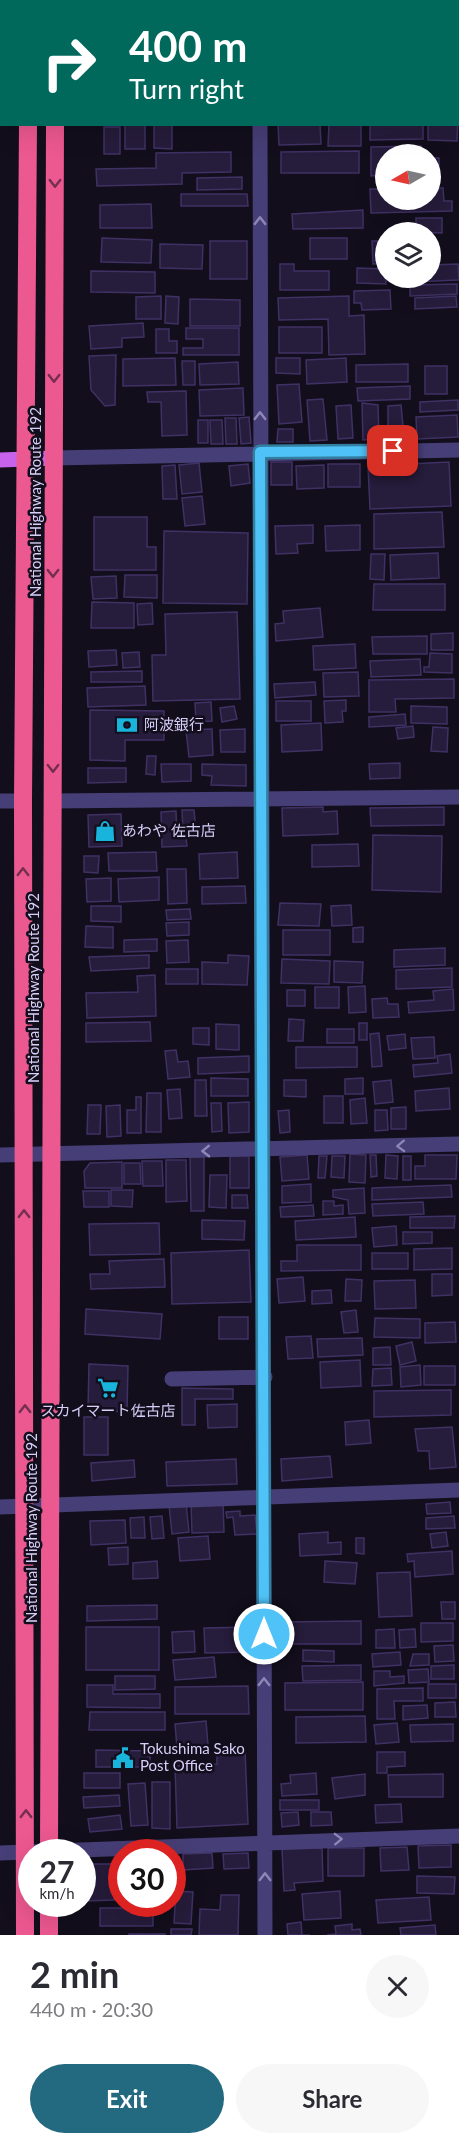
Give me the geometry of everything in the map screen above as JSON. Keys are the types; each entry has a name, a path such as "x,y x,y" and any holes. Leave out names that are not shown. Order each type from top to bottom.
{"highway":[{"name":"National Highway Route 192","path":"26,1839 23,801 28,126"},
{"name":"National Highway Route 192","path":"49,1839 55,126"},
{"name":"National Highway Route 192","path":"25,1917 25,1935"},
{"path":"49,1917 49,1935"}],"main road":[{"path":"0,460 54,458"}],"street":[{"path":"260,126 260,801 265,1377 265,1935"},
{"path":"54,458 260,452 459,450"},
{"path":"52,801 260,801 459,796"},
{"path":"0,801 23,801"},
{"path":"0,1155 459,1144"},
{"path":"172,1379 265,1377"},
{"path":"0,1507 459,1490"},
{"path":"96,1849 265,1841 459,1836"},
{"path":"0,1853 18,1852"}],"building":[{"path":"125,126 145,126 145,149 125,149"},
{"path":"154,126 172,126 172,149 154,148"},
{"path":"278,126 320,126 321,144 279,145"},
{"path":"329,126 361,126 361,146 328,146"},
{"path":"370,126 423,126 423,139 370,140"},
{"path":"428,126 458,126 457,141 428,140"},
{"path":"104,127 120,127 120,154 104,154"},
{"path":"371,147 375,147 375,176 371,176"},
{"path":"359,151 359,173 281,173 281,152"},
{"path":"231,152 231,172 182,173 182,184 97,186 96,169 156,168 156,153"},
{"path":"242,177 242,189 197,190 197,178"},
{"path":"441,188 443,188 444,201 452,201 452,211 371,213 370,189 375,189 375,210 441,210"},
{"path":"181,194 247,194 248,206 181,206"},
{"path":"151,204 152,228 100,228 100,205"},
{"path":"363,210 363,228 293,229 292,214"},
{"path":"416,218 442,218 442,233 441,222 416,222"},
{"path":"102,238 152,240 151,263 101,262"},
{"path":"310,238 347,238 347,259 310,259"},
{"path":"210,241 247,241 247,279 210,279"},
{"path":"372,241 375,241 375,264 373,264"},
{"path":"160,244 203,245 202,269 160,268"},
{"path":"280,264 294,264 294,271 329,271 329,290 280,290"},
{"path":"458,264 459,280 441,281 441,265"},
{"path":"357,268 375,269 375,284 357,283"},
{"path":"91,271 155,272 155,293 91,292"},
{"path":"441,284 457,284 457,294 410,296 410,288 441,288"},
{"path":"390,290 391,309 362,310 361,303 354,303 354,291"},
{"path":"161,296 161,319 136,319 136,297"},
{"path":"166,296 179,297 178,324 165,323"},
{"path":"349,296 349,316 364,315 365,354 329,355 328,319 279,320 278,298"},
{"path":"456,296 457,307 415,309 415,298"},
{"path":"190,299 240,300 240,326 190,326"},
{"path":"143,323 144,337 122,338 122,347 91,349 89,326"},
{"path":"279,327 322,327 322,353 279,353"},
{"path":"186,328 239,328 239,355 183,355 183,348 203,348 203,339 186,339"},
{"path":"156,329 169,329 169,341 177,341 177,353 156,353"},
{"path":"116,355 115,405 105,406 91,390 89,356"},
{"path":"175,358 176,385 123,386 123,359"},
{"path":"276,358 300,358 300,374 276,373"},
{"path":"346,358 347,382 307,384 306,360"},
{"path":"182,361 195,361 195,385 183,385"},
{"path":"238,362 239,384 200,385 199,364"},
{"path":"408,364 408,382 356,382 356,365"},
{"path":"425,366 447,366 447,394 425,394"},
{"path":"299,384 302,422 279,424 277,385"},
{"path":"410,386 410,399 358,401 357,388"},
{"path":"243,388 244,415 200,416 199,390"},
{"path":"186,391 187,435 162,436 161,402 148,402 147,392"},
{"path":"323,399 327,440 310,441 307,400"},
{"path":"458,400 458,410 420,412 420,402"},
{"path":"362,403 378,405 379,439 363,440"},
{"path":"351,405 353,438 338,439 336,406"},
{"path":"401,405 403,426 388,427 388,406"},
{"path":"457,415 458,437 417,439 416,417"},
{"path":"249,417 251,443 241,444 239,418"},
{"path":"225,418 236,418 237,444 226,444"},
{"path":"198,420 208,420 208,443 198,443"},
{"path":"210,420 222,420 223,444 211,444"},
{"path":"278,429 293,429 293,442 277,442"},
{"path":"271,462 292,462 292,485 271,485"},
{"path":"449,462 451,506 370,509 368,466"},
{"path":"199,463 202,492 182,494 179,465"},
{"path":"248,464 250,483 231,486 229,466"},
{"path":"328,464 360,464 360,487 328,487"},
{"path":"175,465 177,499 163,499 162,466"},
{"path":"324,465 324,488 297,489 296,466"},
{"path":"202,496 205,524 185,526 182,498"},
{"path":"442,512 444,547 374,549 374,514"},
{"path":"94,517 147,517 147,547 156,547 156,570 94,570"},
{"path":"313,525 313,543 297,544 298,553 276,554 275,526"},
{"path":"360,525 360,550 326,551 325,526"},
{"path":"164,531 248,533 247,604 163,603"},
{"path":"438,553 439,578 391,580 390,555"},
{"path":"371,554 385,554 384,580 370,579"},
{"path":"125,575 157,575 157,598 124,597"},
{"path":"116,576 117,598 93,599 91,577"},
{"path":"374,584 445,584 445,610 373,610"},
{"path":"92,602 134,603 134,628 91,628"},
{"path":"152,603 153,624 138,625 137,604"},
{"path":"320,608 323,637 276,641 275,624 284,623 283,611"},
{"path":"237,612 240,699 153,701 152,655 166,655 165,614"},
{"path":"453,633 453,650 431,650 431,634"},
{"path":"427,636 427,654 373,654 372,637"},
{"path":"355,644 356,668 314,670 313,646"},
{"path":"116,650 117,665 89,667 88,651"},
{"path":"139,652 140,667 123,668 122,653"},
{"path":"430,653 452,654 452,673 424,672 424,667 429,667"},
{"path":"420,659 421,675 371,677 370,661"},
{"path":"142,671 142,682 91,682 91,672"},
{"path":"358,672 359,696 324,697 323,673"},
{"path":"454,679 454,698 395,699 396,712 369,712 369,680"},
{"path":"315,682 316,695 275,698 274,684"},
{"path":"145,686 146,705 88,707 87,688"},
{"path":"346,700 346,711 342,711 343,722 325,723 324,701"},
{"path":"276,701 311,701 311,721 276,721"},
{"path":"211,702 212,721 196,722 195,703"},
{"path":"234,706 237,719 222,722 220,708"},
{"path":"411,706 447,707 447,724 411,723"},
{"name":"阿波銀行","path":"90,710 164,711 164,740 125,740 125,761 90,760"},
{"path":"405,714 406,725 369,727 369,717"},
{"path":"321,723 322,750 282,752 281,725"},
{"path":"413,726 414,737 398,739 396,728"},
{"path":"433,727 448,728 447,752 431,751"},
{"path":"212,729 213,755 189,757 186,730"},
{"path":"245,729 245,752 221,752 220,730"},
{"path":"147,756 156,756 155,775 146,774"},
{"path":"400,763 400,778 370,779 369,764"},
{"path":"161,764 191,764 191,781 162,782"},
{"path":"202,764 246,765 246,786 211,785 212,776 202,775"},
{"path":"88,768 126,768 126,782 88,783"},
{"path":"323,807 323,812 337,811 338,834 283,836 282,808"},
{"path":"444,807 444,825 371,826 370,808"},
{"path":"182,810 194,810 196,832 183,832"},
{"path":"176,811 177,838 186,838 187,846 162,847 161,812"},
{"name":"あわや 佐古店","path":"121,814 122,846 89,847 88,815"},
{"path":"373,835 442,836 441,892 372,890"},
{"path":"358,844 359,866 312,867 312,845"},
{"path":"156,852 157,871 109,871 108,853"},
{"path":"237,852 238,878 200,879 199,854"},
{"path":"84,856 99,856 98,873 84,872"},
{"path":"167,869 186,869 187,903 168,904"},
{"path":"159,877 159,900 119,902 118,879"},
{"path":"111,878 111,901 87,902 86,879"},
{"path":"245,886 246,903 202,904 202,887"},
{"path":"280,903 321,904 319,926 278,925"},
{"path":"351,905 352,925 332,926 331,906"},
{"path":"91,906 121,906 121,922 91,921"},
{"path":"190,909 191,919 167,920 166,910"},
{"path":"189,922 189,935 167,936 166,923"},
{"path":"86,926 113,927 113,948 85,947"},
{"path":"363,927 363,942 353,942 353,928"},
{"path":"283,930 330,930 330,955 283,955"},
{"path":"157,939 157,951 124,952 124,940"},
{"path":"188,940 189,962 167,963 166,941"},
{"path":"445,948 445,965 394,967 394,950"},
{"path":"149,955 149,968 91,971 89,957"},
{"path":"228,955 249,956 247,985 202,984 202,962 228,963"},
{"path":"282,959 330,961 329,984 281,983"},
{"path":"334,961 363,962 362,983 334,982"},
{"path":"452,968 452,987 396,989 396,970"},
{"path":"166,969 198,969 198,984 166,984"},
{"path":"155,975 156,1016 87,1018 86,993 138,992 137,976"},
{"path":"365,986 366,1012 349,1013 348,987"},
{"path":"315,987 339,987 339,1008 315,1008"},
{"path":"453,989 454,1010 409,1013 408,1002 434,1000 433,991"},
{"path":"287,990 305,990 305,1006 287,1006"},
{"path":"387,998 388,1004 398,1004 399,1017 373,1018 372,999"},
{"path":"289,1019 304,1020 303,1041 288,1041"},
{"path":"150,1022 151,1041 86,1042 86,1023"},
{"path":"359,1023 367,1023 367,1040 359,1040"},
{"path":"216,1024 239,1025 239,1050 216,1049"},
{"path":"193,1028 209,1028 209,1045 193,1044"},
{"path":"327,1029 354,1029 354,1043 327,1043"},
{"path":"379,1033 382,1066 372,1067 370,1034"},
{"path":"405,1034 406,1048 389,1050 387,1036"},
{"path":"434,1037 435,1058 413,1059 411,1038"},
{"path":"296,1047 357,1047 357,1067 296,1068"},
{"path":"176,1050 178,1062 188,1061 190,1077 168,1079 165,1051"},
{"path":"450,1054 452,1073 414,1077 413,1065 438,1063 437,1056"},
{"path":"249,1056 249,1072 198,1074 198,1058"},
{"path":"211,1078 248,1079 248,1096 211,1096"},
{"path":"363,1078 363,1094 345,1094 345,1079"},
{"path":"195,1080 206,1080 207,1116 195,1116"},
{"path":"284,1080 306,1080 306,1097 284,1096"},
{"path":"391,1080 393,1102 375,1104 373,1082"},
{"path":"449,1088 450,1109 416,1111 415,1091"},
{"path":"180,1089 182,1118 169,1119 167,1090"},
{"path":"147,1093 161,1093 161,1132 146,1132"},
{"path":"324,1096 343,1096 343,1123 324,1123"},
{"path":"136,1097 141,1097 141,1133 127,1133 127,1110 136,1110"},
{"path":"365,1098 367,1123 351,1124 350,1100"},
{"path":"249,1102 249,1132 229,1133 228,1103"},
{"path":"211,1103 221,1103 222,1131 212,1132"},
{"path":"88,1105 101,1105 100,1134 87,1134"},
{"path":"120,1105 121,1136 107,1137 106,1106"},
{"path":"406,1107 406,1129 391,1129 391,1108"},
{"path":"289,1110 290,1132 280,1133 278,1111"},
{"path":"375,1110 387,1110 388,1130 375,1131"},
{"path":"350,1154 366,1155 365,1183 349,1182"},
{"path":"307,1155 309,1179 282,1181 280,1157"},
{"path":"370,1155 376,1155 377,1176 371,1177"},
{"path":"386,1155 398,1156 397,1179 385,1178"},
{"path":"425,1155 457,1155 456,1179 415,1179 415,1166 425,1166"},
{"path":"230,1156 249,1156 249,1188 230,1188"},
{"path":"319,1156 327,1156 325,1178 318,1178"},
{"path":"332,1156 345,1156 344,1178 331,1177"},
{"path":"403,1156 411,1156 411,1180 403,1180"},
{"path":"190,1157 204,1157 204,1211 191,1211"},
{"path":"166,1160 186,1160 187,1201 166,1202"},
{"path":"142,1161 162,1161 163,1186 143,1186"},
{"path":"122,1162 122,1188 85,1188 84,1171 90,1163"},
{"path":"124,1163 140,1163 141,1184 124,1184"},
{"path":"210,1175 227,1175 226,1208 209,1207"},
{"path":"311,1184 311,1202 282,1203 282,1186"},
{"path":"451,1185 452,1197 372,1200 372,1188"},
{"path":"364,1188 365,1213 349,1214 348,1200 333,1197 333,1190"},
{"path":"111,1190 133,1190 132,1207 111,1206"},
{"path":"83,1191 109,1191 109,1207 84,1207"},
{"path":"232,1195 247,1195 248,1208 232,1208"},
{"path":"323,1201 334,1201 334,1206 343,1205 343,1214 323,1215"},
{"path":"423,1202 424,1214 373,1216 372,1204"},
{"path":"313,1205 314,1216 281,1217 280,1207"},
{"path":"455,1216 454,1228 410,1228 410,1217"},
{"path":"355,1217 356,1237 296,1240 295,1221"},
{"path":"202,1220 245,1221 244,1240 202,1239"},
{"path":"159,1223 160,1254 90,1255 89,1224"},
{"path":"396,1226 397,1245 374,1247 372,1228"},
{"path":"403,1232 432,1232 432,1243 403,1244"},
{"path":"297,1245 361,1245 361,1270 281,1271 281,1261 297,1261"},
{"path":"452,1248 452,1269 414,1270 414,1249"},
{"path":"249,1250 251,1302 172,1304 171,1253"},
{"path":"372,1253 408,1253 408,1269 372,1269"},
{"path":"164,1259 165,1287 91,1289 90,1274 110,1274 109,1261"},
{"path":"432,1274 452,1274 452,1295 432,1296"},
{"path":"303,1277 305,1301 279,1303 277,1279"},
{"path":"346,1279 362,1280 361,1301 345,1301"},
{"path":"415,1280 416,1308 375,1309 374,1281"},
{"path":"331,1290 332,1303 312,1304 312,1291"},
{"path":"86,1309 162,1314 160,1339 85,1334"},
{"path":"356,1310 358,1332 344,1333 341,1312"},
{"path":"219,1317 248,1317 248,1339 219,1339"},
{"path":"375,1318 420,1319 420,1338 374,1337"},
{"path":"455,1322 456,1342 425,1343 425,1323"},
{"path":"311,1336 313,1358 288,1359 286,1337"},
{"path":"362,1338 363,1355 318,1357 317,1339"},
{"path":"412,1342 416,1361 400,1365 396,1346"},
{"path":"390,1347 391,1365 373,1365 373,1348"},
{"path":"360,1360 361,1386 321,1388 320,1362"},
{"name":"スカイマート佐古店","path":"89,1364 128,1366 127,1412 88,1410"},
{"path":"420,1365 421,1385 401,1387 400,1367"},
{"path":"424,1366 455,1366 455,1385 424,1385"},
{"path":"391,1368 392,1385 372,1386 373,1369"},
{"path":"182,1388 233,1389 233,1399 195,1399 195,1425 182,1425"},
{"path":"451,1390 451,1415 374,1417 374,1391"},
{"path":"237,1404 237,1427 208,1428 207,1405"},
{"path":"84,1417 108,1417 108,1455 84,1455"},
{"path":"369,1420 371,1443 346,1445 345,1422"},
{"path":"452,1427 456,1467 430,1469 429,1451 418,1451 415,1429"},
{"path":"330,1456 332,1477 282,1481 281,1459"},
{"path":"236,1459 237,1484 167,1486 166,1462"},
{"path":"134,1460 135,1477 92,1481 91,1463"},
{"path":"223,1502 224,1532 192,1533 191,1504"},
{"path":"450,1502 451,1513 427,1514 426,1504"},
{"path":"186,1503 189,1532 172,1534 169,1505"},
{"path":"240,1511 240,1516 255,1515 257,1534 235,1535 233,1517 227,1518 226,1512"},
{"path":"162,1516 164,1538 152,1539 150,1517"},
{"path":"454,1516 455,1528 426,1529 426,1518"},
{"path":"144,1517 145,1538 131,1538 130,1518"},
{"path":"125,1520 126,1543 91,1545 90,1521"},
{"path":"328,1532 328,1543 341,1542 341,1554 300,1556 299,1534"},
{"path":"446,1532 448,1546 432,1548 430,1534"},
{"path":"208,1536 210,1559 180,1561 178,1538"},
{"path":"356,1538 364,1538 364,1554 356,1553"},
{"path":"128,1547 128,1564 109,1565 108,1548"},
{"path":"452,1551 453,1574 415,1577 414,1561 408,1562 407,1554"},
{"path":"157,1561 158,1578 133,1579 133,1563"},
{"path":"325,1561 357,1563 355,1584 324,1582"},
{"path":"410,1572 412,1616 379,1617 377,1573"},
{"path":"441,1602 455,1602 455,1619 442,1619"},
{"path":"157,1605 157,1619 87,1621 87,1606"},
{"path":"361,1621 361,1644 282,1644 282,1622"},
{"path":"421,1623 453,1623 453,1641 421,1642"},
{"path":"86,1627 159,1627 159,1670 86,1670"},
{"path":"253,1627 254,1652 205,1653 204,1628"},
{"path":"394,1629 395,1648 376,1648 376,1630"},
{"path":"415,1629 416,1647 400,1648 399,1630"},
{"path":"194,1631 195,1652 173,1653 172,1632"},
{"path":"453,1645 454,1661 435,1662 434,1646"},
{"path":"303,1650 334,1651 334,1662 303,1661"},
{"path":"400,1652 401,1665 373,1667 372,1654"},
{"path":"413,1654 429,1654 429,1665 410,1666"},
{"path":"214,1657 216,1677 175,1680 173,1660"},
{"path":"361,1665 361,1680 303,1681 302,1666"},
{"path":"454,1665 454,1679 431,1679 431,1666"},
{"path":"428,1669 429,1682 409,1683 408,1670"},
{"path":"374,1671 390,1671 390,1677 404,1676 404,1683 374,1686"},
{"path":"115,1676 155,1676 155,1689 115,1690"},
{"path":"363,1682 363,1710 285,1710 285,1683"},
{"path":"428,1684 456,1684 456,1698 428,1698"},
{"path":"87,1685 113,1685 113,1694 160,1694 160,1708 87,1707"},
{"path":"248,1686 249,1714 175,1714 175,1687"},
{"path":"423,1688 423,1701 394,1701 395,1719 377,1719 377,1689"},
{"path":"455,1702 456,1717 435,1717 435,1703"},
{"path":"427,1705 428,1718 403,1720 403,1706"},
{"path":"90,1712 165,1712 165,1730 89,1730"},
{"path":"365,1716 366,1742 296,1743 296,1717"},
{"path":"206,1721 208,1745 177,1748 175,1724"},
{"path":"397,1723 399,1742 376,1744 374,1725"},
{"path":"453,1724 453,1741 411,1742 410,1725"},
{"path":"96,1750 150,1751 150,1767 96,1767"},
{"path":"245,1750 248,1824 177,1828 175,1766 217,1764 217,1751"},
{"path":"377,1752 405,1752 405,1766 387,1767 387,1773 377,1773"},
{"path":"84,1773 120,1773 120,1788 84,1788"},
{"path":"316,1773 317,1794 282,1796 281,1784 291,1783 290,1775"},
{"path":"365,1774 365,1795 335,1799 332,1778"},
{"path":"443,1774 443,1797 389,1797 388,1775"},
{"path":"152,1782 170,1782 170,1829 152,1828"},
{"path":"145,1783 148,1825 131,1826 128,1784"},
{"path":"119,1795 120,1806 84,1808 83,1797"},
{"path":"280,1800 319,1800 319,1810 280,1810"},
{"path":"401,1804 402,1822 376,1823 375,1805"},
{"path":"298,1812 299,1825 282,1827 281,1813"},
{"path":"311,1812 331,1812 332,1825 311,1826"},
{"path":"120,1815 122,1829 90,1832 88,1819"},
{"path":"451,1845 451,1867 419,1868 418,1846"},
{"path":"407,1847 409,1870 381,1871 380,1848"},
{"path":"322,1848 323,1881 294,1883 295,1890 284,1891 282,1849"},
{"path":"328,1848 364,1848 364,1876 328,1876"},
{"path":"212,1853 213,1868 186,1870 186,1854"},
{"path":"248,1853 249,1868 224,1869 223,1854"},
{"path":"96,1864 108,1864 108,1900 96,1901"},
{"path":"417,1876 455,1877 454,1894 417,1893"},
{"path":"340,1891 341,1918 304,1920 302,1894"},
{"path":"186,1892 193,1892 191,1924 174,1923 174,1917 186,1917"},
{"path":"221,1895 239,1895 238,1935 199,1935 200,1909 220,1910"},
{"path":"429,1897 431,1920 378,1923 376,1900"},
{"path":"100,1908 108,1908 108,1917 153,1917 153,1926 100,1926"},
{"path":"301,1922 302,1935 288,1935 287,1924"},
{"path":"352,1924 352,1930 360,1929 361,1935 327,1935 336,1934 335,1926"},
{"path":"435,1925 436,1935 401,1935 400,1928"},
{"path":"171,1929 192,1929 191,1935 171,1935"},
{"path":"165,1934 165,1935 129,1935"}],"place":[{"name":"阿波銀行","path":"127,725"},
{"name":"あわや 佐古店","path":"105,831"},
{"name":"スカイマート佐古店","path":"108,1388"},
{"name":"Tokushima Sako Post Office","path":"123,1758"}],"route":[{"path":"264,1634 265,1377 260,801 260,452 393,451"}]}
